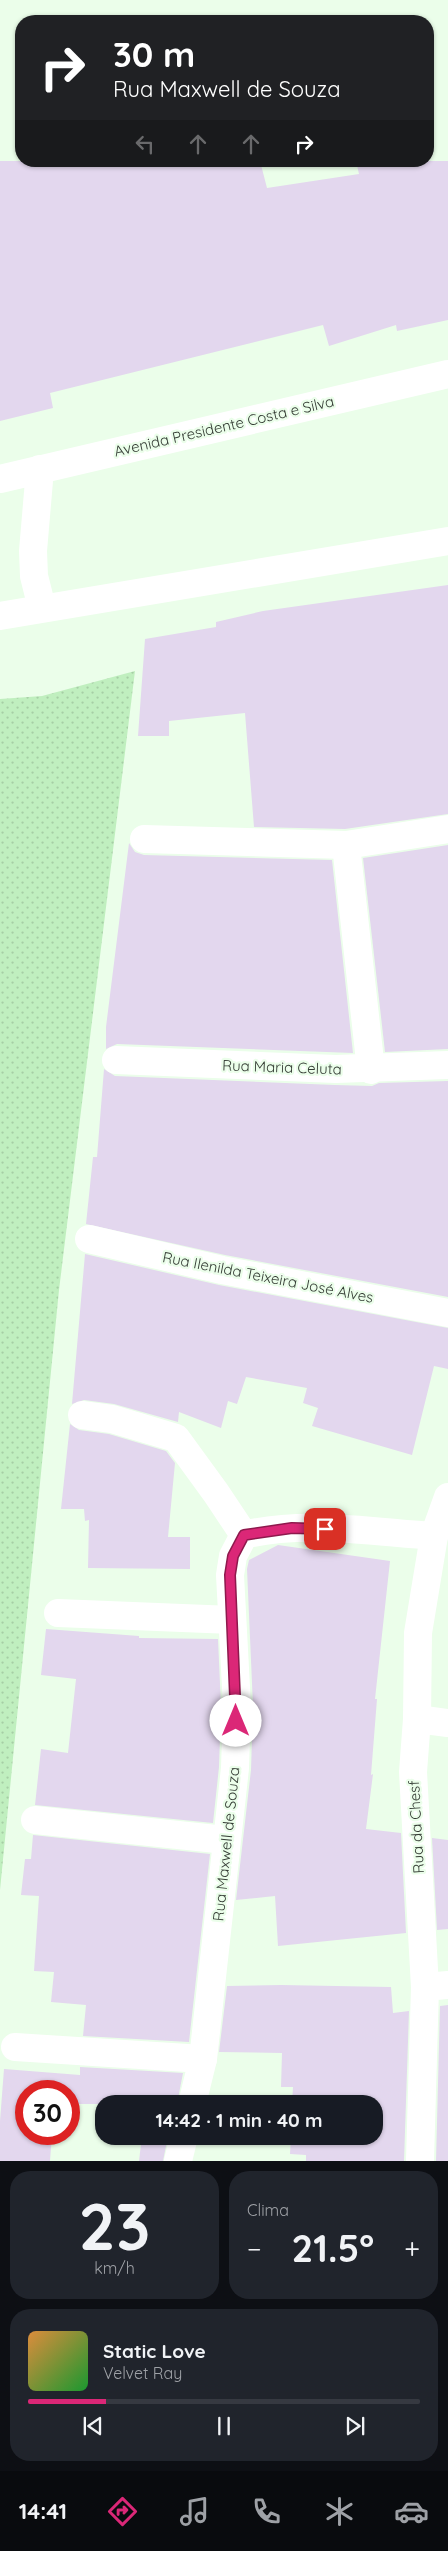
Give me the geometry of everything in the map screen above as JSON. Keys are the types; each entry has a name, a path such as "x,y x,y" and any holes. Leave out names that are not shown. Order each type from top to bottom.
{"street":[{"name":"Avenida Presidente Costa e Silva","path":"0,479 448,374"},
{"path":"40,469 33,551 34,576 42,608"},
{"path":"0,616 448,541"},
{"path":"144,839 346,846 448,829"},
{"path":"346,846 371,1070"},
{"name":"Rua Maria Celuta","path":"116,1060 371,1070 448,1065"},
{"name":"Rua Ilenilda Teixeira José Alves","path":"89,1239 222,1270 448,1313"},
{"path":"82,1415 112,1419 176,1438 216,1492 244,1535 292,1528 434,1536"},
{"name":"Rua da Chesf","path":"420,2161 437,1986 413,1772 417,1719 418,1633 434,1536 448,1497"},
{"name":"Rua Maxwell de Souza","path":"194,2095 203,2059 235,1768 237,1706 230,1575 233,1556 244,1535"},
{"path":"58,1613 232,1620"},
{"path":"417,1719 448,1723"},
{"path":"34,1820 226,1840"},
{"path":"15,2047 203,2059"},
{"path":"178,2161 182,2145"}],"green space":[{"path":"135,671 59,1290 0,1890 0,699 42,696"}],"building":[{"path":"0,161 15,161 15,167 262,167 267,188 359,174 357,167 434,167 434,161 448,161 448,320 397,331 396,325 329,346 323,325 50,393 53,408 0,421"},
{"path":"448,585 448,814 345,829 254,827 245,713 169,721 169,736 138,736 145,639 216,627 216,622 263,611"},
{"path":"129,843 135,852 144,855 332,860 353,1053 117,1044 106,1049 106,1027"},
{"path":"448,845 448,1049 385,1052 363,858"},
{"path":"104,1069 115,1076 335,1085 372,1086 379,1083 448,1081 448,1297 225,1255 86,1224 93,1157 97,1157"},
{"path":"85,1254 219,1285 448,1328 448,1369 434,1366 412,1455 312,1426 318,1408 303,1403 307,1388 246,1377 237,1404 228,1401 221,1428 179,1412 178,1422 114,1404 84,1400 72,1404"},
{"path":"70,1424 79,1430 109,1434 166,1451 175,1463 168,1537 190,1537 190,1569 88,1568 89,1520 85,1521 84,1509 61,1509"},
{"path":"278,1545 390,1561 375,1699 377,1699 371,1775 373,1774 366,1829 401,1833 406,1933 278,1946 275,1896 236,1900 251,1770 253,1706 247,1569 249,1560"},
{"path":"46,1629 139,1636 139,1638 218,1639 221,1706 219,1767 213,1823 35,1805 41,1749 68,1753 76,1679 41,1675"},
{"path":"33,1835 210,1854 189,2042 83,2036 86,2005 51,2002 54,1972 34,1971 39,1896 21,1895 25,1859 31,1859"},
{"path":"432,1838 448,1840 448,1929 437,1930"},
{"path":"227,1986 391,1987 393,2013 409,2011 404,2161 306,2161 306,2155 290,2154 290,2145 383,2145 383,2095 293,2095 293,2087 281,2087 282,2053 219,2052"},
{"path":"448,2005 448,2161 436,2161 440,2006"},
{"path":"80,2067 183,2073 179,2095 95,2095 95,2104 80,2104 80,2080 15,2080 15,2145 51,2145 50,2161 0,2161 0,2121 4,2069 80,2075"},
{"path":"141,2145 166,2145 163,2161 139,2161"}],"route":[{"path":"236,1721 237,1706 230,1575 233,1556 244,1535 261,1531 292,1528 325,1529"}]}
